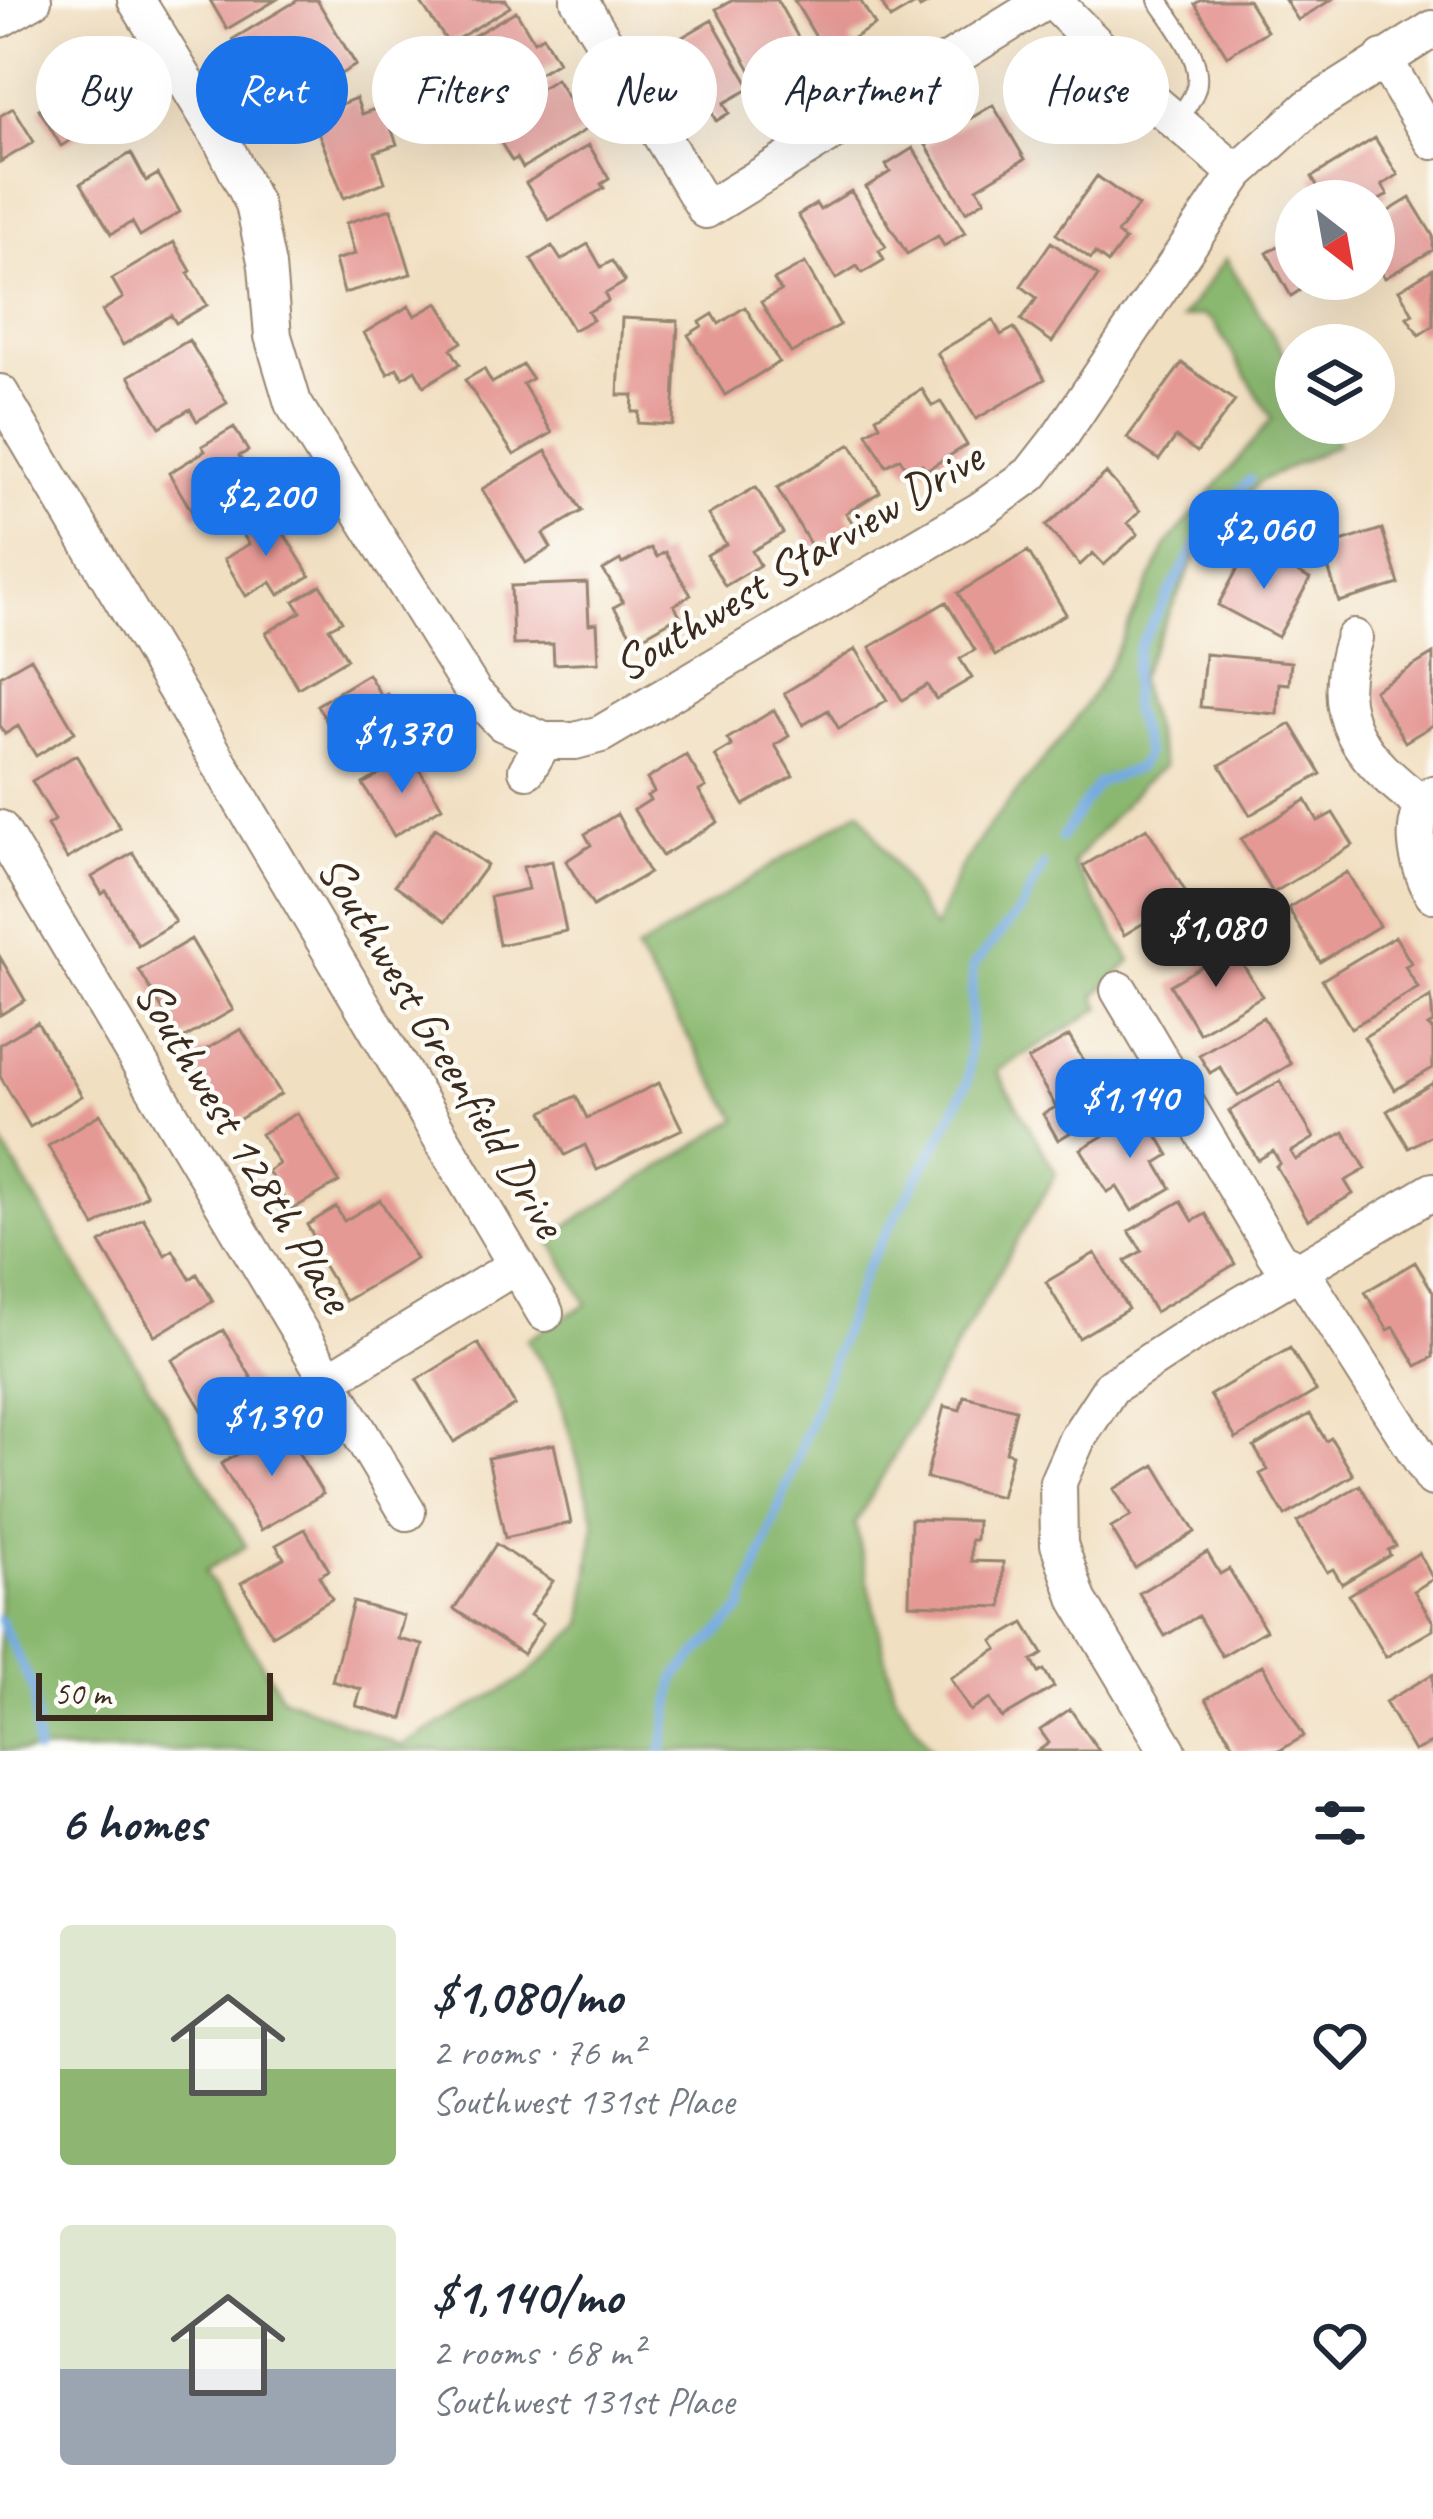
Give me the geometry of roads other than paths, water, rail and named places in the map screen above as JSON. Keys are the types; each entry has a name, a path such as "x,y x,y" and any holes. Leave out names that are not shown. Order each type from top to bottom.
{"street":[{"path":"0,19 33,0"},
{"name":"Southwest Starview Drive","path":"136,0 221,139 254,204 267,266 273,336 293,403 467,683 536,755 602,734 981,510 1031,474 1237,173 1308,108 1433,28"},
{"path":"579,0 706,210 1050,0 1176,122 1237,173"},
{"path":"1383,58 1433,141"},
{"name":"Southwest Greenfield Drive","path":"0,393 545,1313"},
{"path":"1354,638 1344,695 1348,725 1375,765 1428,799 1416,844 1433,894"},
{"name":"Southwest 128th Place","path":"0,829 407,1512"},
{"path":"1119,990 1280,1261 1300,1270 1433,1478"},
{"path":"1168,1751 1078,1600 1059,1544 1058,1482 1077,1439 1111,1387 1433,1191"},
{"path":"329,1380 518,1265"}],"lane":[{"path":"1158,0 1191,54 1197,74 1196,89 1176,122"}],"waterway":[{"path":"1061,838 1098,783 1138,768 1146,754 1132,706 1139,646 1208,524 1250,480"},
{"path":"662,1751 676,1676 742,1609 865,1270 968,1081 973,966 1022,908 1043,866"},
{"path":"0,1620 34,1690 37,1751"}]}
